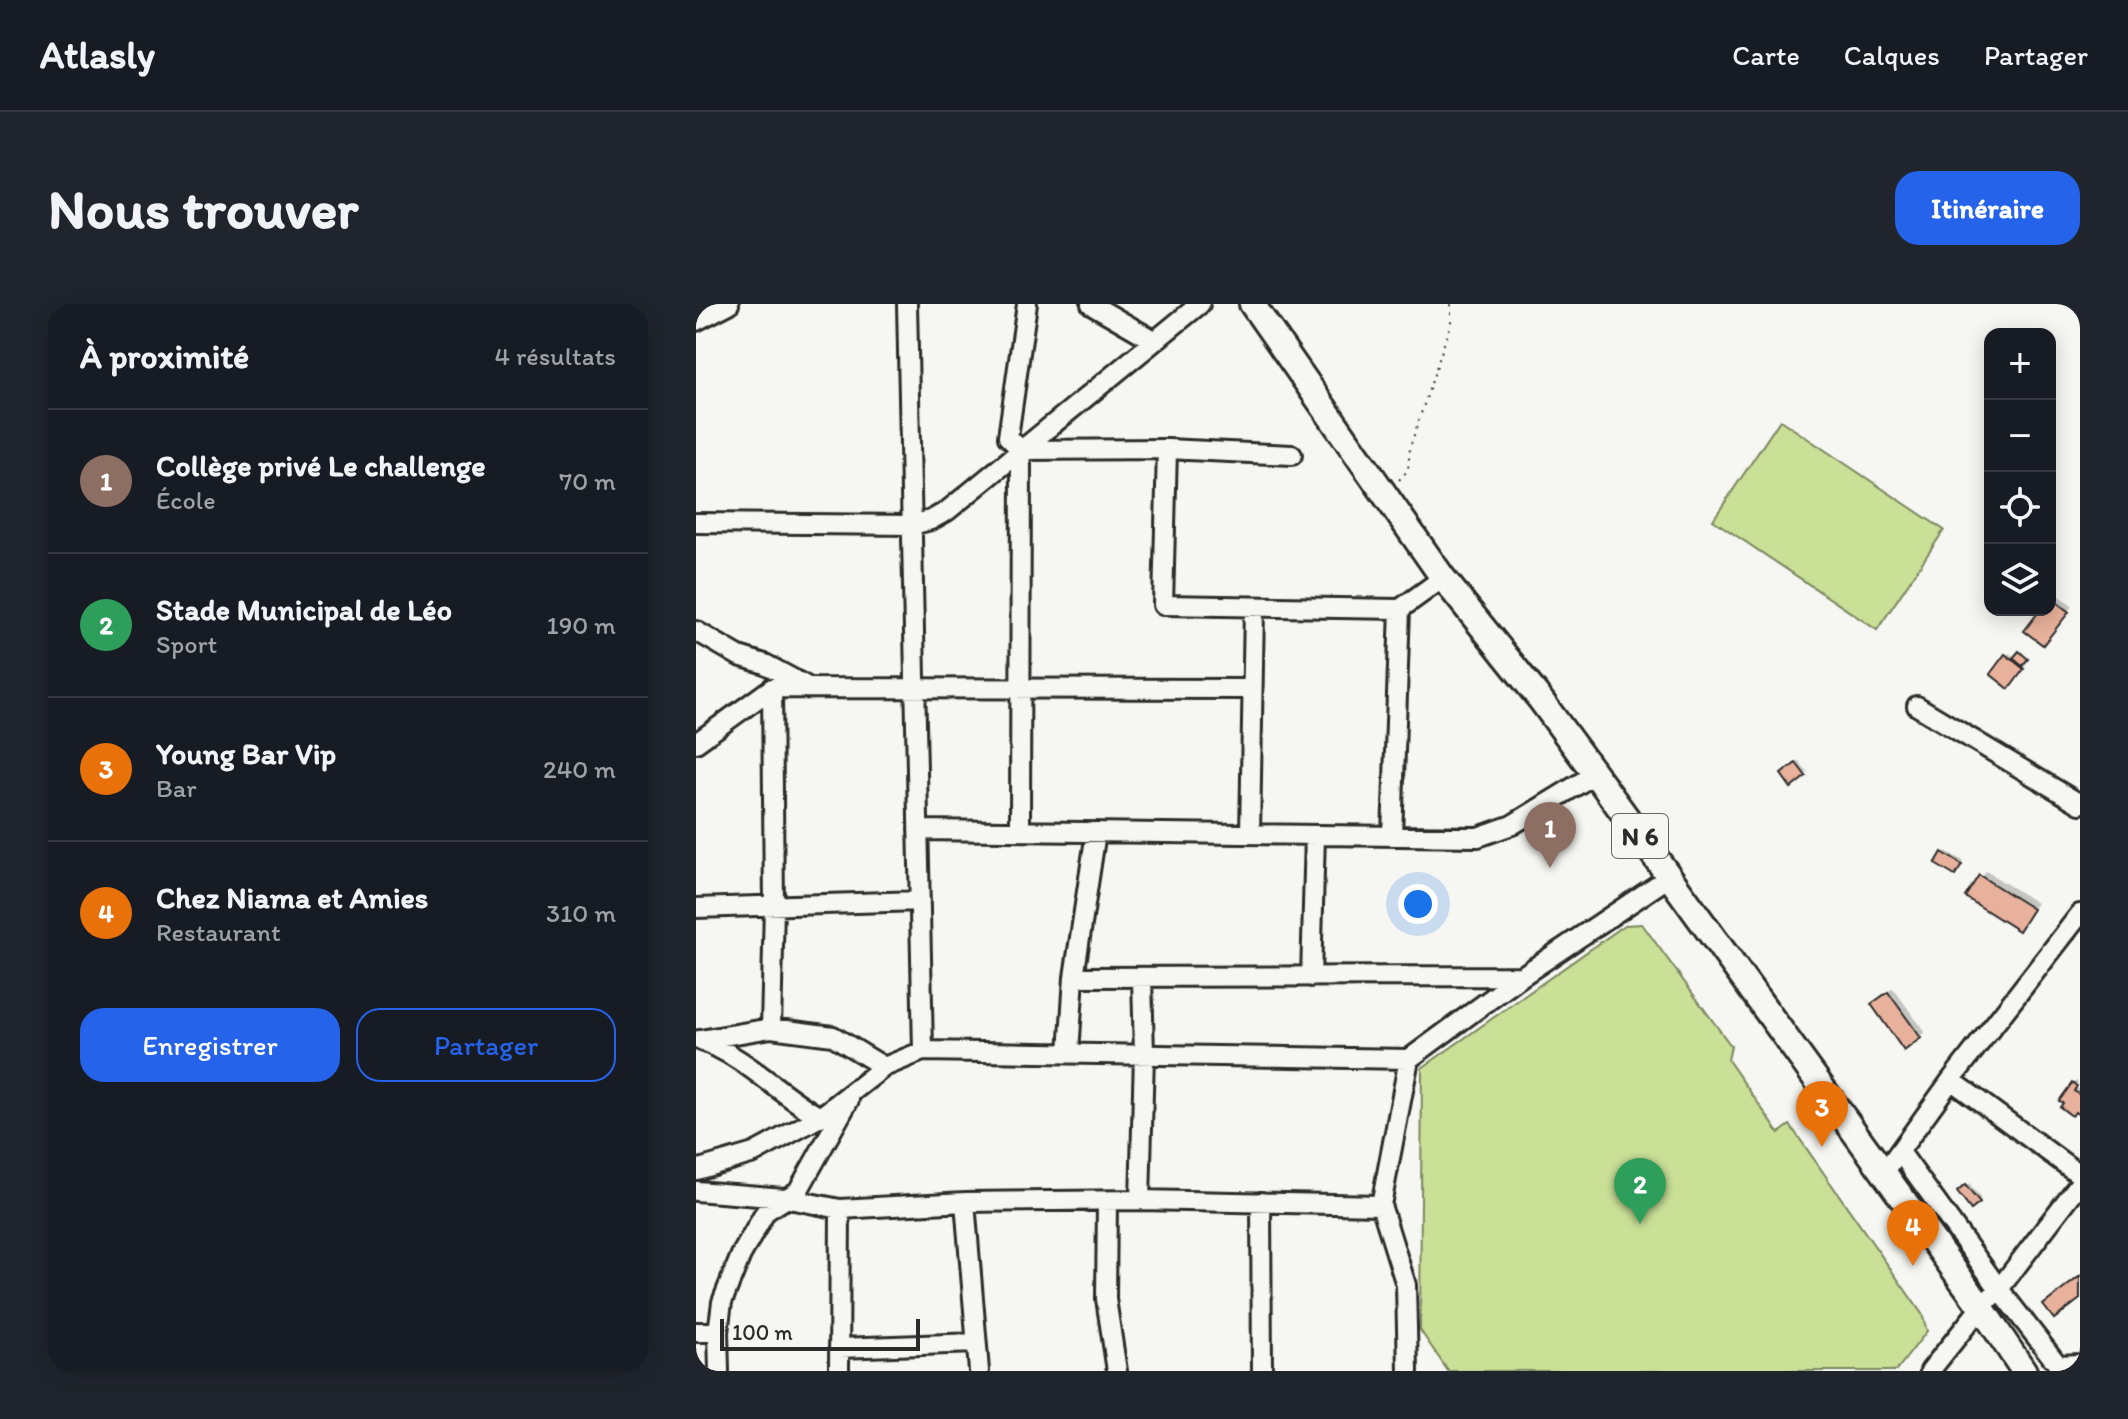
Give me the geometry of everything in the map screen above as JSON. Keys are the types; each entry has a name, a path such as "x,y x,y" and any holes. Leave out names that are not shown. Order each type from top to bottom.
{"main road":[{"name":"N 6","path":"1252,304 1443,578 1540,699 1595,774 1981,1307 2024,1371"}],"street":[{"path":"696,321 729,304"},
{"path":"907,304 923,1051"},
{"path":"1027,304 1008,437 1021,450 1167,449 1292,455"},
{"path":"1091,304 1155,341"},
{"path":"696,523 912,525 931,520 947,511 1200,304"},
{"path":"1167,449 1163,605 1400,609 1443,578"},
{"path":"1020,831 1021,450"},
{"path":"1250,834 1254,608"},
{"path":"1392,836 1400,609"},
{"path":"696,631 739,656 765,664 811,689"},
{"path":"696,743 772,688 1252,689"},
{"path":"771,1028 774,906 772,688"},
{"path":"1917,706 2080,804"},
{"path":"918,830 1478,837 1512,825 1595,774"},
{"path":"1069,1053 1074,977 1096,832"},
{"path":"1311,977 1315,835"},
{"path":"696,1170 754,1153 820,1117 884,1067 923,1051 1409,1059 1522,976 1669,877"},
{"path":"696,908 920,901"},
{"path":"1883,1174 1951,1080 2080,914"},
{"path":"1074,977 1522,976"},
{"path":"1140,1200 1144,1055 1142,977"},
{"path":"698,1040 771,1028 833,1036 884,1067"},
{"path":"698,1040 739,1058 794,1102 820,1117"},
{"path":"1408,1371 1406,1285 1381,1205 1409,1059"},
{"path":"1951,1080 2080,1175"},
{"path":"719,1371 718,1332 722,1302 741,1255 766,1211 798,1191 827,1135 857,1087"},
{"path":"1900,1152 2058,1365 2080,1364"},
{"path":"1930,1371 1999,1289 2080,1183"},
{"path":"696,1191 784,1198 840,1209 965,1202 1140,1200 1381,1205"},
{"path":"1107,1201 1106,1299 1117,1371"},
{"path":"965,1202 979,1371"},
{"path":"1261,1202 1262,1371"},
{"path":"839,1371 840,1209"},
{"path":"696,1332 718,1332"},
{"path":"839,1348 976,1343"}],"path":[{"path":"1385,495 1408,470 1410,447 1451,323 1451,304"}],"green space":[{"path":"1780,420 1944,530 1877,630 1713,520"},
{"path":"1642,924 1731,1046 1728,1060 1779,1133 1790,1125 1922,1314 1927,1331 1896,1371 1448,1371 1420,1330 1422,1068 1625,925"}],"building":[{"path":"2056,602 2069,612 2043,645 2024,631 2035,616 2056,616"},
{"path":"2019,651 2028,659 2022,666 2013,658"},
{"path":"2005,654 2024,669 2009,689 1990,674"},
{"path":"1796,763 1806,776 1791,788 1781,774"},
{"path":"1942,852 1962,865 1955,876 1935,864"},
{"path":"1979,875 2033,909 2019,931 1965,897"},
{"path":"1888,992 1921,1038 1904,1051 1871,1004"},
{"path":"2072,1083 2077,1086 2074,1091 2080,1095 2080,1113 2075,1112 2072,1116 2060,1107 2063,1103 2059,1101"},
{"path":"1965,1185 1980,1203 1971,1210 1957,1192"},
{"path":"2080,1276 2080,1299 2054,1319 2043,1305"}],"place":[{"name":"Collège privé Le challenge","path":"1550,868"},
{"name":"Young Bar Vip","path":"1822,1147"},
{"name":"Stade Municipal de Léo","path":"1640,1224"},
{"name":"Chez Niama et Amies","path":"1913,1266"}]}
